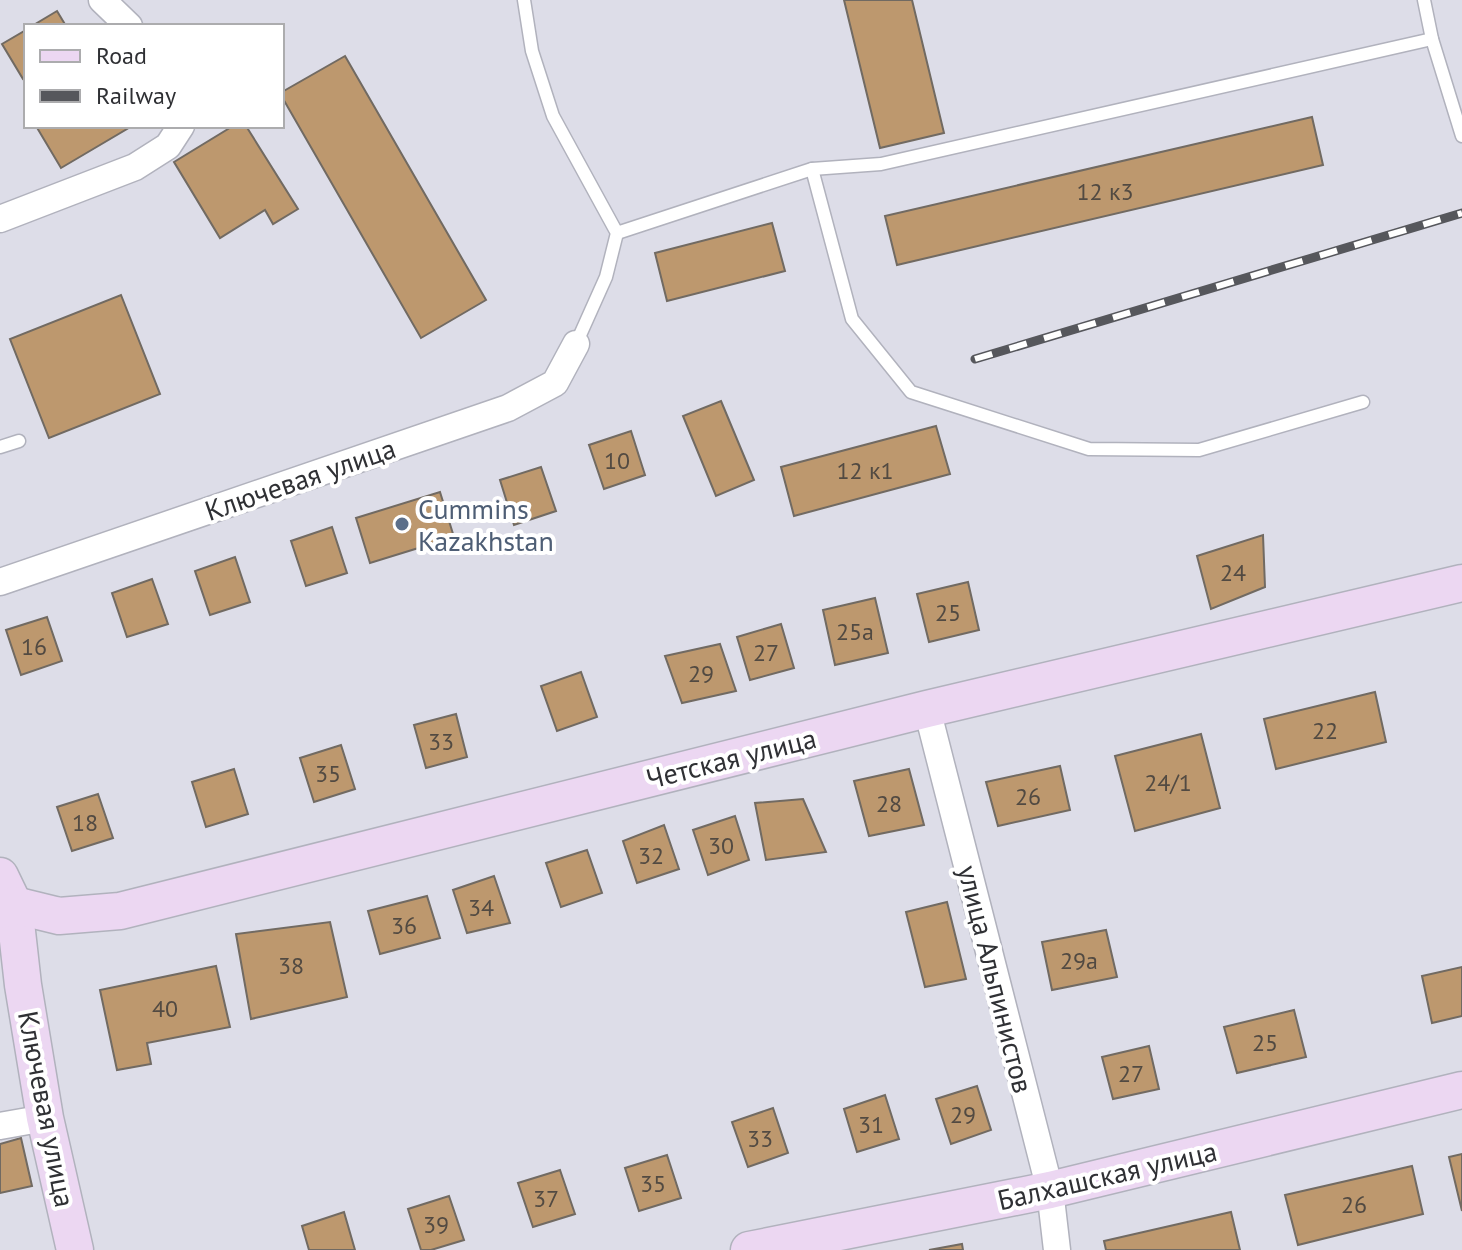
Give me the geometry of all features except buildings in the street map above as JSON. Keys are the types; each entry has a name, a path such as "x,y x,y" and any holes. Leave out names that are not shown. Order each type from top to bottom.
{"main road":[{"name":"Четская улица","path":"5,897 59,916 120,911 927,709 1462,583"},
{"name":"Ключевая улица","path":"5,897 45,1118 75,1250"},
{"name":"Балхашская улица","path":"749,1250 1050,1190 1462,1090"}],"street":[{"path":"102,0 127,24"},
{"path":"0,219 135,167 168,146 180,128"},
{"name":"Ключевая улица","path":"0,582 508,408 555,383 576,344"},
{"name":"улица Альпинистов","path":"927,709 1050,1190 1057,1250"},
{"path":"0,1126 45,1118"}],"lane":[{"path":"524,0 532,51 553,116 617,233 606,277 576,344"},
{"path":"1424,0 1432,39 1462,136"},
{"path":"617,233 812,169 881,164 1432,39"},
{"path":"812,169 852,319 911,392 1089,449 1199,450 1363,402"},
{"path":"0,447 19,441"}],"railway":[{"path":"975,359 1462,213"}],"place":[{"name":"Cummins Kazakhstan","path":"402,524"}]}
